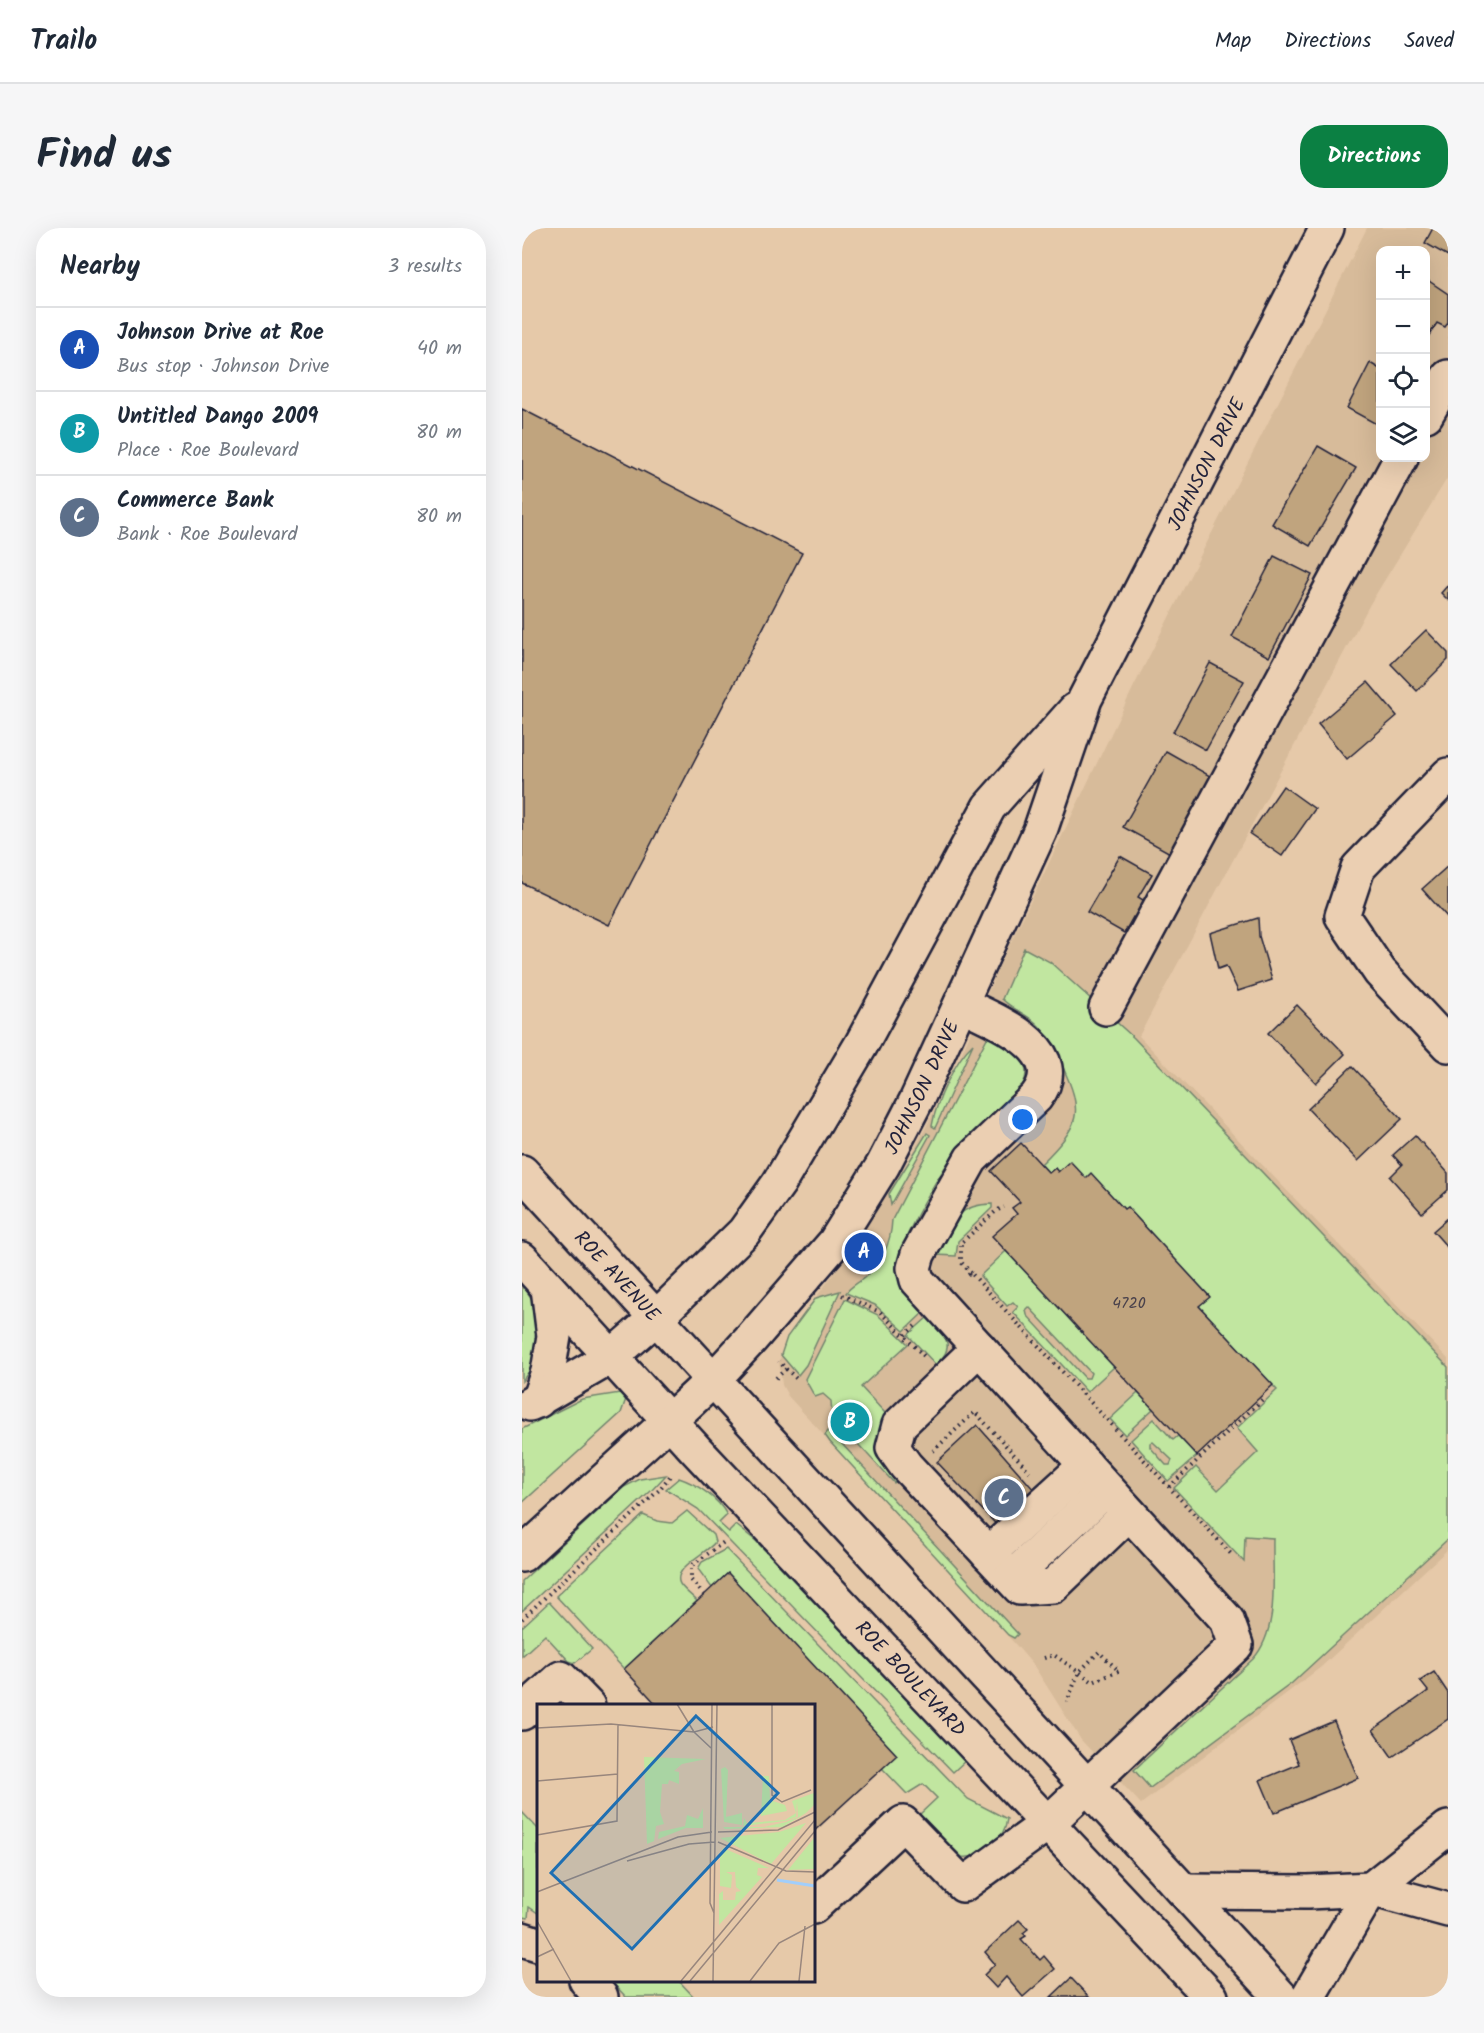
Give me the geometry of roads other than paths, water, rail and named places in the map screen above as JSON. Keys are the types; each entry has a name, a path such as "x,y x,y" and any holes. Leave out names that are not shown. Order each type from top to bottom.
{"main road":[{"name":"JOHNSON DRIVE","path":"522,1554 714,1379 835,1242 888,1156 1040,831 1085,699 1327,228"},
{"path":"1429,408 1448,377"},
{"path":"1106,1008 1399,462"},
{"name":"JOHNSON DRIVE","path":"530,1404 611,1357 657,1317 744,1232 778,1183 861,1045 989,807 1085,699"},
{"path":"1448,775 1358,868 1342,916 1380,972 1448,1045"},
{"path":"814,1906 903,1823 963,1885 1047,1824 1236,1645 1227,1620 917,1280 915,1262 963,1170 981,1147 1036,1097 1042,1090 1044,1079 1039,1056 1024,1037 961,1004"},
{"name":"ROE AVENUE","path":"522,1172 714,1379"},
{"path":"522,1259 611,1357"},
{"path":"530,1404 548,1372 554,1336 548,1288"},
{"path":"979,1348 899,1425 893,1441 897,1455 1020,1587 1053,1586 1129,1513"},
{"name":"ROE BOULEVARD","path":"611,1357 1211,1997"},
{"path":"714,1379 1281,1997"},
{"path":"988,1554 1086,1465"},
{"path":"1011,1578 1107,1489"},
{"path":"522,1713 561,1678 586,1704"},
{"path":"1308,1997 1371,1889 1448,1828"},
{"path":"1184,1891 1308,1892 1371,1889 1448,1910"},
{"path":"522,1939 537,1944"},
{"path":"588,1982 601,1997"}],"place":[{"name":"Johnson Drive at Roe","path":"864,1252"},
{"name":"Untitled Dango 2009","path":"850,1422"},
{"name":"Commerce Bank","path":"1004,1498"}]}
